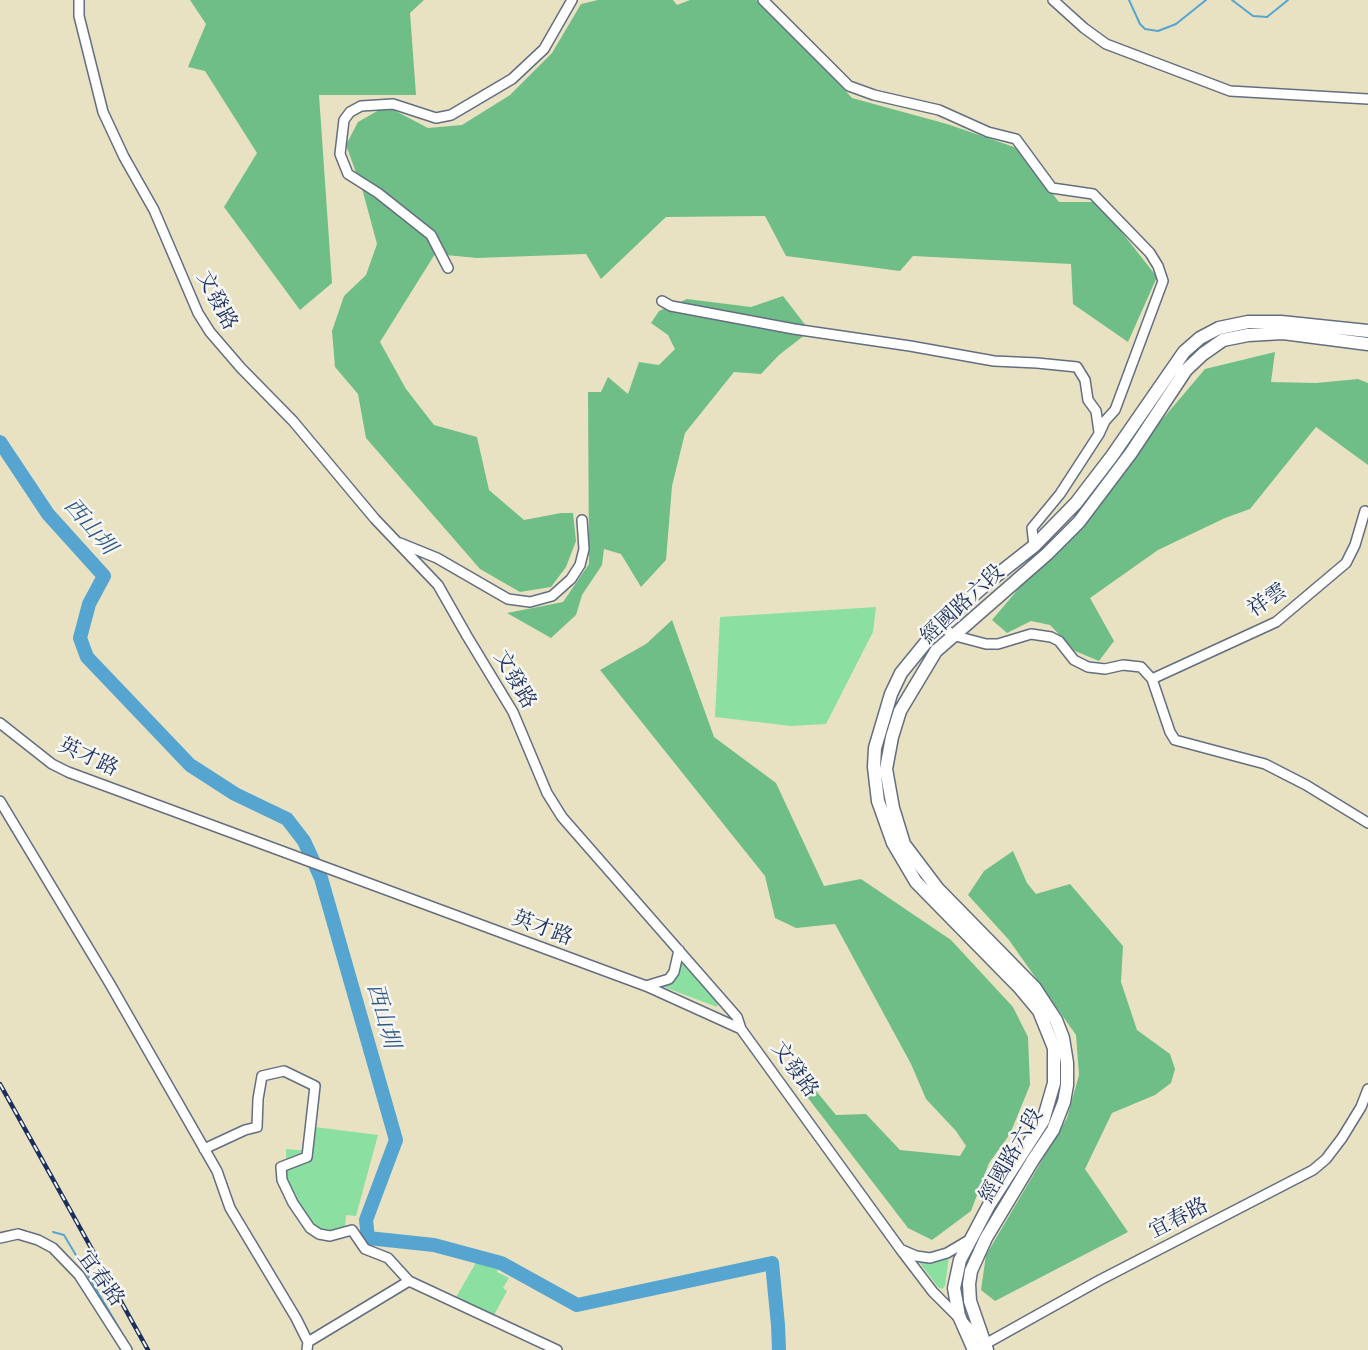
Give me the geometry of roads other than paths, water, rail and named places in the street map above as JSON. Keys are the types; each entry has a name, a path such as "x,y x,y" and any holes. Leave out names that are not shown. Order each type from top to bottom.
{"main road":[{"name":"經國路六段","path":"981,1349 970,1301 971,1270 1049,1123 1054,1083 1054,1048 1039,1011 1019,987 916,882 893,843 878,801 874,767 875,748 891,694 902,673 940,624 1034,546 1076,503 1112,456 1184,352 1200,338 1219,328 1248,322 1281,322 1368,331"},
{"name":"經國路六段","path":"981,1349 959,1316 954,1288 960,1260 969,1240 1064,1102 1067,1063 1063,1038 1056,1020 1035,988 938,889 904,844 893,808 886,769 900,711 936,651 1043,557 1079,522 1131,453 1186,370 1203,354 1223,340 1248,335 1283,333 1368,344"},
{"path":"1034,546 1043,557"}],"street":[{"name":"文發路","path":"78,0 79,16 104,112 124,157 154,210 198,313 220,346 293,421 395,541 438,585 513,712 547,793 562,817 737,1017 741,1029 901,1250 933,1292 959,1316"},
{"path":"448,268 431,235 378,193 348,174 340,154 344,120 350,112 361,106 393,104 436,118 451,115 512,79 544,49 572,0"},
{"path":"763,0 849,86 874,95 939,110 988,132 1016,140 1052,188 1093,194 1150,253 1163,281 1115,410 1105,421 1060,494 1032,528 1034,546"},
{"path":"1053,0 1106,44 1230,91 1368,99"},
{"path":"662,302 671,306 794,329 910,346 994,362 1037,363 1077,368 1085,380 1088,400 1096,411 1099,434"},
{"name":"祥雲","path":"1152,679 1276,622 1346,563 1355,545 1365,511"},
{"path":"395,541 437,558 508,598 530,602 552,596 571,579 580,565 584,549 582,520"},
{"path":"940,624 952,635 986,644 998,644 1031,634 1041,634 1059,641 1074,660 1088,667 1105,669 1123,665 1141,667 1152,679 1170,732 1175,740 1265,764 1306,785 1368,823"},
{"name":"英才路","path":"0,723 52,764 68,772 327,870 646,986 741,1029"},
{"path":"0,801 116,994 217,1171 230,1208 296,1318 308,1346 409,1281"},
{"path":"646,986 669,978 674,972 679,950"},
{"path":"204,1149 245,1130 257,1127 262,1076 284,1071 315,1086 307,1157 281,1167 282,1180 293,1203 310,1228 319,1234 330,1236 352,1230 365,1249 388,1258 409,1281 557,1350"},
{"name":"宜春路","path":"981,1349 1100,1280 1313,1170 1326,1159 1342,1138 1361,1107 1368,1089"},
{"name":"宜春路","path":"0,1238 18,1234 38,1240 53,1248 79,1275 127,1350"},
{"path":"901,1250 915,1256 930,1258 947,1253 969,1240"}],"waterway":[{"path":"1129,0 1140,24 1145,29 1158,31 1176,24 1206,0"},
{"path":"1232,0 1253,16 1267,17 1288,0"},
{"name":"西山圳","path":"0,442 48,514 104,576 89,604 80,638 87,657 190,765 235,794 287,819 304,841 321,878 396,1140 366,1220 368,1238 434,1245 501,1263 577,1305 772,1263 779,1350"},
{"path":"53,1232 64,1235 132,1350"}],"railway":[{"path":"0,1084 148,1350"}]}
